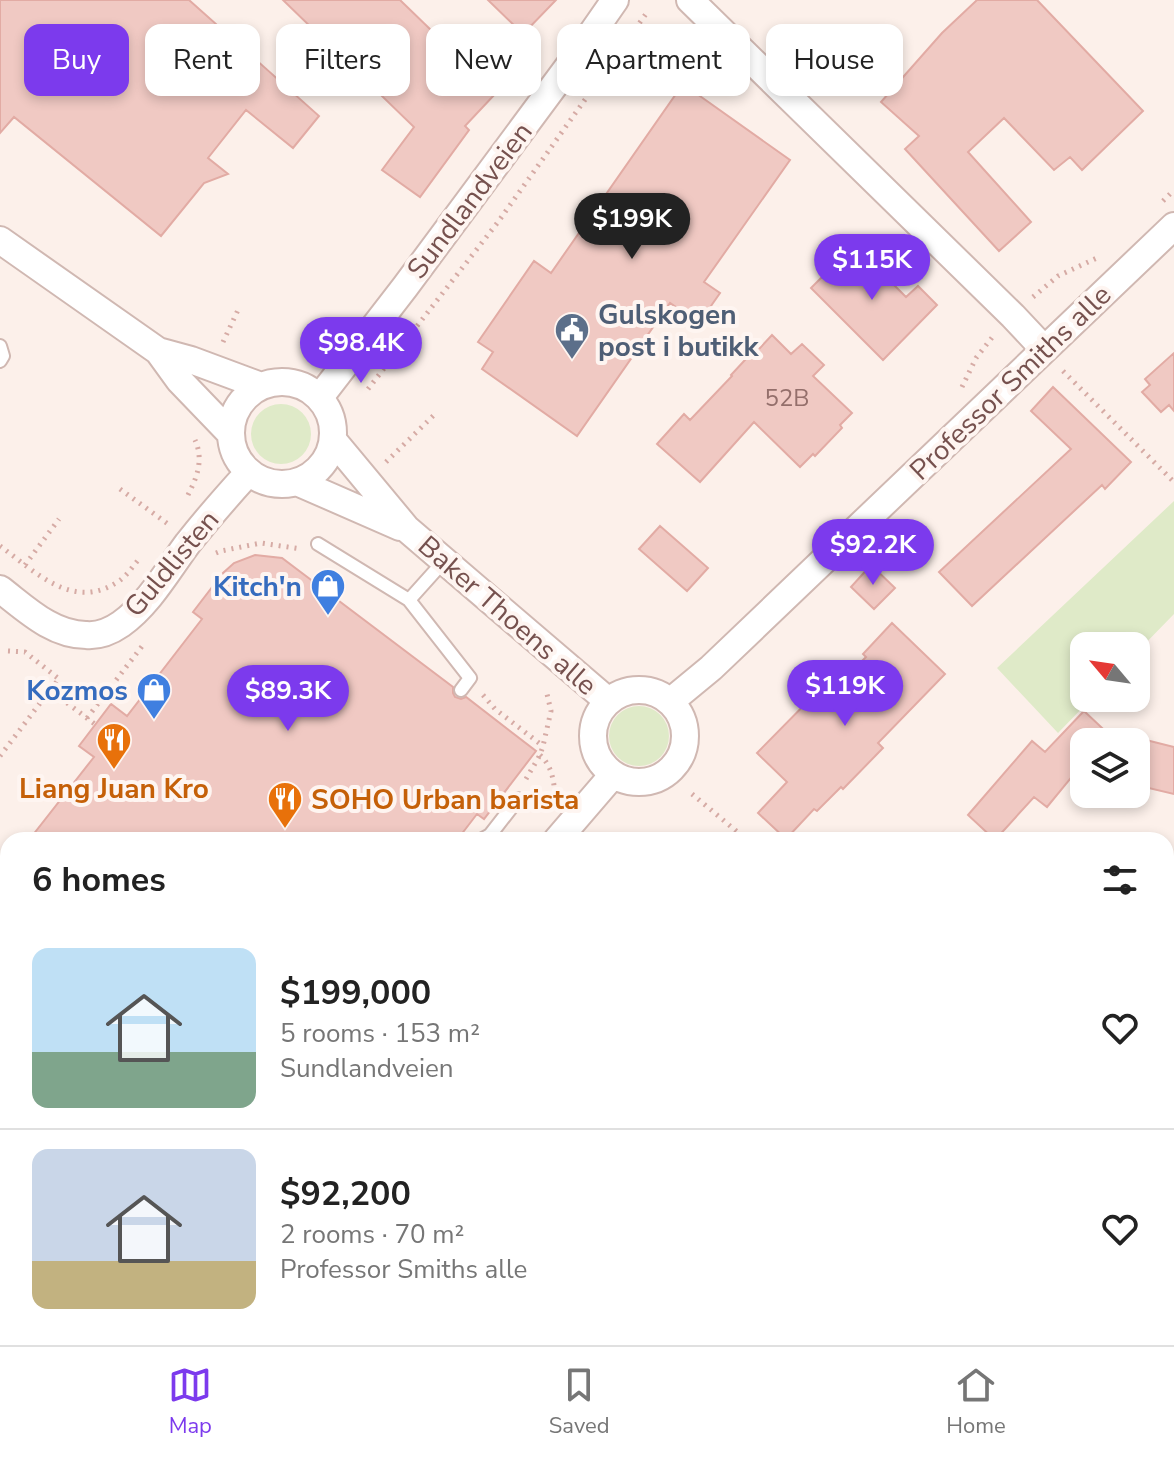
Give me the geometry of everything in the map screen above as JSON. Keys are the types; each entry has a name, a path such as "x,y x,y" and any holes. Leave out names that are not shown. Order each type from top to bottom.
{"street":[{"name":"Sundlandveien","path":"320,397 405,287 615,0"},
{"path":"690,0 1044,349"},
{"name":"Professor Smiths alle","path":"671,701 711,668 1174,226"},
{"path":"0,240 158,351 179,380 230,433"},
{"path":"158,351 261,386"},
{"path":"287,381 300,384 320,397 333,425 329,454 321,466 297,482 280,484 263,481 249,472 239,461 230,433 239,405 248,394 273,382 287,381"},
{"name":"Baker Thoens alle","path":"333,440 407,529 608,701"},
{"name":"Guldlisten","path":"0,589 42,621 62,630 85,636 103,633 120,625 139,608 190,541 249,472"},
{"name":"Baker Thoens alle","path":"297,482 407,529"},
{"path":"632,689 659,694 671,701 685,729 685,745 679,760 655,780 640,783 612,776 595,752 594,724 599,712 608,701 632,689"},
{"path":"564,832 612,776"}],"lane":[{"path":"0,346 3,356 0,361"},
{"path":"318,544 409,600 470,678 461,690"},
{"path":"409,600 444,561"},
{"path":"492,832 518,799"}],"path":[{"path":"368,389 498,222 648,11"},
{"path":"1152,211 1174,190"},
{"path":"960,392 984,346 1013,316 1051,281 1108,253"},
{"path":"221,347 238,310"},
{"path":"1044,349 1174,482"},
{"path":"384,464 434,415"},
{"path":"181,506 197,478 200,461 190,429"},
{"path":"120,489 168,524 174,515"},
{"path":"25,565 59,519"},
{"path":"210,557 221,551 261,543 312,551 318,544"},
{"path":"0,546 60,589 80,593 101,590 122,580 149,546"},
{"path":"0,756 59,679 25,652 8,651"},
{"path":"470,678 495,709 543,746"},
{"path":"50,690 96,725"},
{"path":"518,799 514,796 543,746 551,711 547,694"},
{"path":"540,755 551,771 555,796"},
{"path":"692,794 737,832"}],"green space":[{"path":"281,404 302,413 311,434 302,455 281,464 260,455 251,434 260,413"},
{"path":"1174,501 1174,614 1150,639 1150,632 1070,632 1070,712 1078,712 1058,733 997,668"},
{"path":"639,706 650,708 660,715 667,725 667,747 660,757 650,764 639,766 628,764 618,757 611,747 609,736 611,725 618,715 628,708"}],"building":[{"path":"0,0 189,0 216,24 145,24 145,96 260,96 260,63 276,78 276,96 297,96 319,116 293,148 246,110 208,158 228,174 204,183 161,236 14,117 0,133"},
{"path":"283,0 400,0 426,25 426,96 493,96 465,126 469,130 420,197 382,170 414,127 382,96 410,96 410,24 308,24"},
{"path":"488,0 556,0 533,24 513,24"},
{"path":"977,0 1037,0 1143,111 1082,170 1070,157 1054,170 1004,118 968,152 1031,222 999,251 905,149 919,136 881,102 886,96 903,96 903,77 942,33"},
{"path":"675,96 700,96 790,160 704,282 720,293 699,323 670,303 577,436 482,369 493,352 478,342 534,261 551,273"},
{"path":"854,245 906,297 918,286 937,305 883,360 811,288"},
{"path":"772,335 791,354 802,344 824,365 813,376 852,413 840,425 842,428 800,467 754,422 700,482 657,444 684,414 690,420 758,346 760,348"},
{"path":"1174,353 1174,411 1169,405 1161,412 1142,392 1150,385 1145,379"},
{"path":"1053,387 1131,462 1105,489 1102,485 972,606 939,572 1071,449 1031,411"},
{"path":"660,526 708,568 687,591 639,549"},
{"path":"255,555 282,558 453,687 455,697 466,697 536,751 484,819 477,814 463,832 35,832 94,757 79,746 111,704 127,716 202,619 193,612 234,563"},
{"path":"871,565 895,588 874,609 851,587"},
{"path":"892,623 945,674 878,743 883,748 843,789 841,787 817,811 814,809 793,832 778,832 758,813 787,782 757,753 824,685 831,692 866,657 863,654"},
{"path":"1083,712 1102,728 1070,728 1070,779 1047,807 1034,797 1002,832 986,832 968,815 1032,741 1045,752"},
{"path":"1150,741 1174,747 1174,794 1150,788"}],"place":[{"name":"Gulskogen post i butikk","path":"572,361"},
{"name":"Kitch'n","path":"328,617"},
{"name":"Kozmos","path":"154,721"},
{"name":"Liang Juan Kro","path":"114,771"},
{"name":"SOHO Urban barista","path":"285,830"}]}
